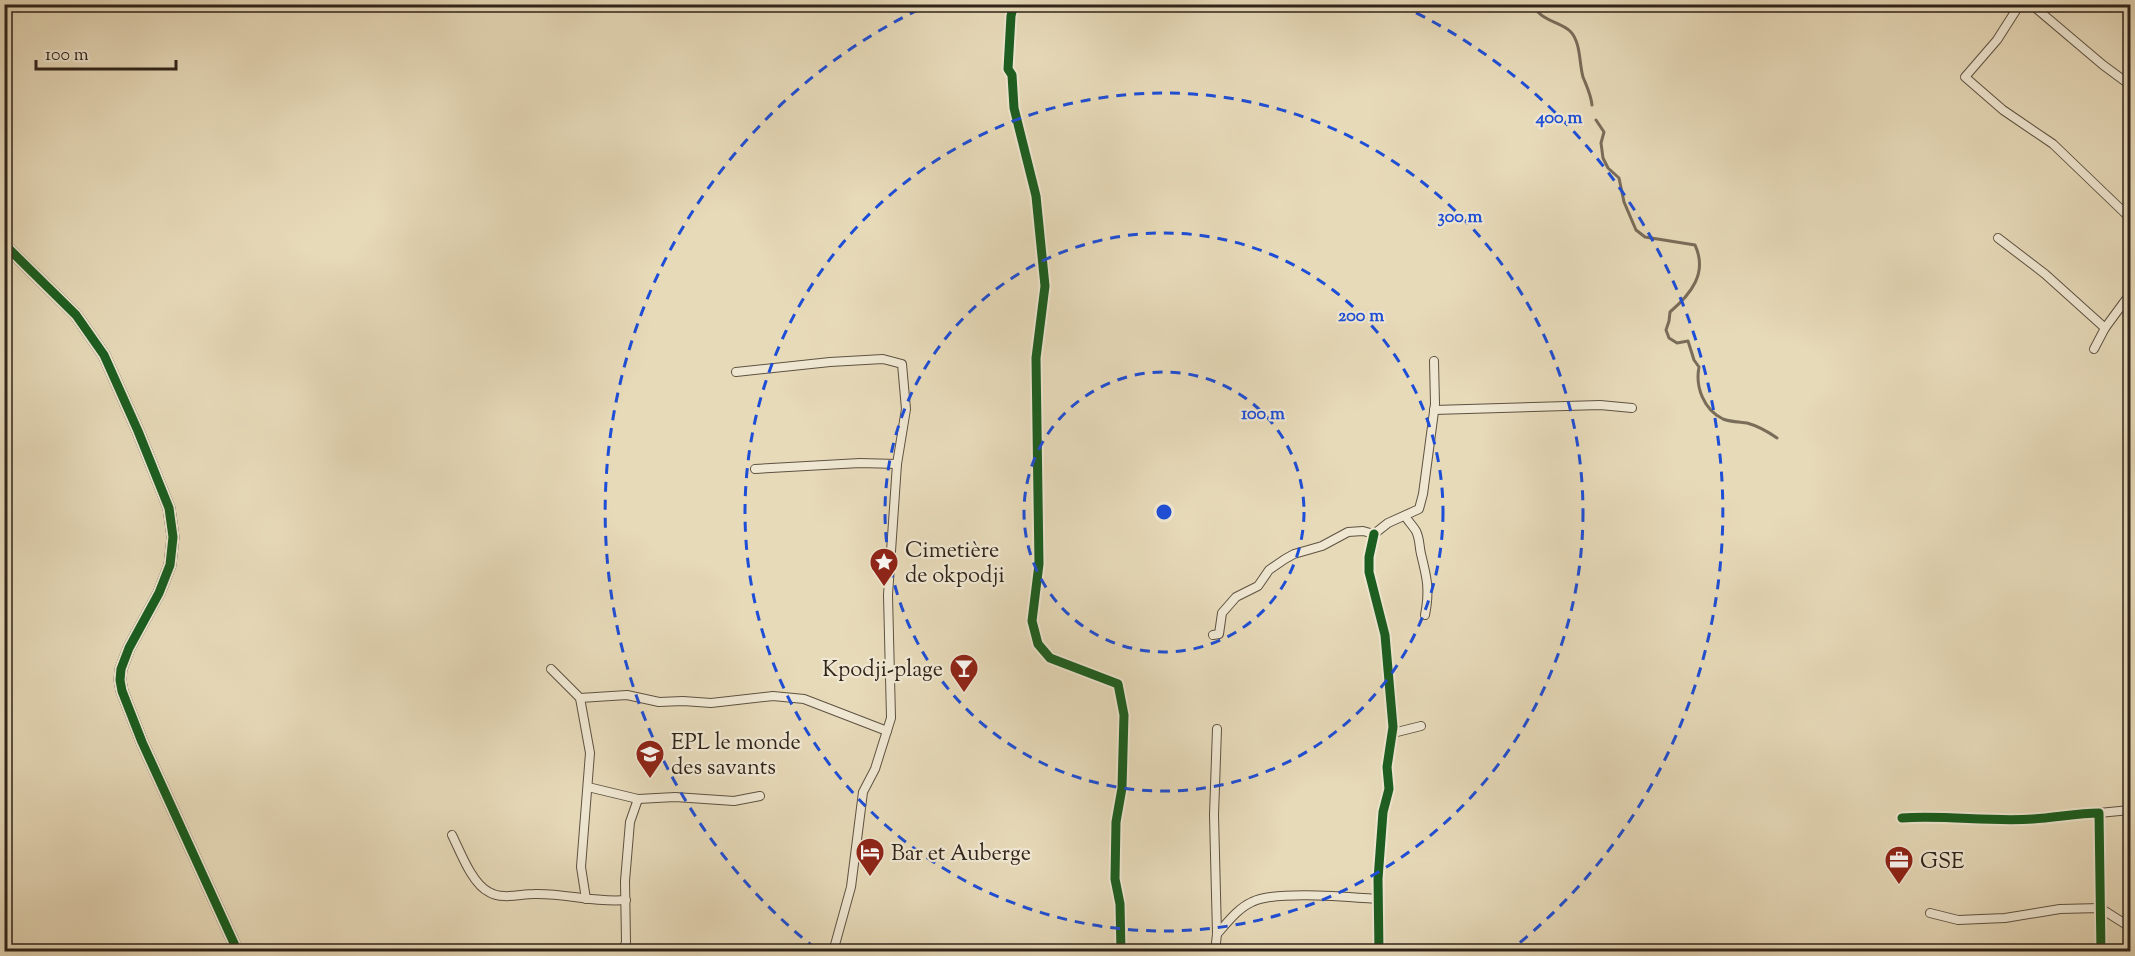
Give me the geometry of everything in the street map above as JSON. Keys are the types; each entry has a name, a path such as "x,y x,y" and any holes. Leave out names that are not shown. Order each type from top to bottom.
{"street":[{"path":"1014,4 1008,69 1012,75 1014,108 1036,196 1045,286 1036,358 1039,564 1032,621 1038,644 1050,658 1118,684 1124,715 1122,788 1116,822 1115,879 1120,904 1120,951"},
{"path":"2020,4 1997,40 1965,77 2002,110 2053,144 2130,218"},
{"path":"2031,4 2103,65 2130,84"},
{"path":"1998,237 2045,274 2105,328"},
{"path":"4,244 76,315 104,355 167,502 173,537 170,565 159,593 129,648 121,669 120,680 142,742 238,951"},
{"path":"2094,349 2105,328 2130,294"},
{"path":"736,372 884,359 902,364 906,409 897,464 888,595 891,718 874,769 863,792 851,887 833,951"},
{"path":"1379,951 1378,899 1383,812 1389,789 1388,767 1393,734 1385,635 1369,572 1369,557 1374,534 1388,523 1419,508 1423,494 1434,410 1434,361"},
{"path":"1434,410 1600,405 1632,408"},
{"path":"755,469 897,464"},
{"path":"1405,516 1410,525 1415,528 1428,577 1429,591 1425,615"},
{"path":"1213,635 1219,634 1222,613 1236,597 1258,586 1269,570 1285,559 1322,546 1348,532 1363,531 1374,534"},
{"path":"551,669 580,698 590,753 581,867 586,899"},
{"path":"580,698 627,695 659,702 683,701 711,704 773,696 804,699 887,731"},
{"path":"1393,734 1420,726"},
{"path":"1215,951 1218,934 1214,815 1217,729"},
{"path":"588,787 638,799 675,797 734,801 760,796"},
{"path":"623,951 626,942 625,881 630,822 638,799"},
{"path":"1902,818 2035,819 2130,810"},
{"path":"2099,813 2101,951"},
{"path":"452,835 478,883 489,892 504,896 534,894 564,895 610,902 626,900"},
{"path":"1218,934 1250,902 1263,898 1337,896 1378,899"},
{"path":"1930,913 1958,920 2006,918 2060,909 2100,908 2130,927"},
{"path":"709,951 727,951"}],"waterway":[{"path":"1539,4 1538,12 1566,28 1574,36 1592,105"},
{"path":"1596,120 1604,132 1601,143 1603,158 1608,168 1619,178 1624,202 1636,230 1645,237 1695,245 1699,255 1700,265 1695,282 1685,298 1670,312 1666,330 1669,338 1677,343 1688,341 1694,360 1699,367 1698,382 1702,397 1711,410 1723,419 1751,424 1777,438"}],"cycle path":[{"path":"1014,4 1011,16 1008,69 1012,75 1014,108 1036,196 1045,286 1036,358 1039,564 1032,621 1038,644 1050,658 1118,684 1124,715 1122,788 1116,822 1115,879 1120,904 1121,952"},
{"path":"4,244 76,315 104,355 169,508 173,537 170,565 159,593 129,648 121,669 120,680 142,742 238,952"},
{"path":"1374,534 1369,557 1369,572 1385,635 1393,727 1387,767 1389,789 1383,812 1378,879 1379,952"},
{"path":"1902,818 2017,820 2099,813 2101,952"}],"place":[{"name":"Cimetière de okpodji","path":"884,588"},
{"name":"Kpodji-plage","path":"964,694"},
{"name":"EPL le monde des savants","path":"650,780"},
{"name":"Bar et Auberge","path":"870,878"},
{"name":"GSE","path":"1899,886"}]}
